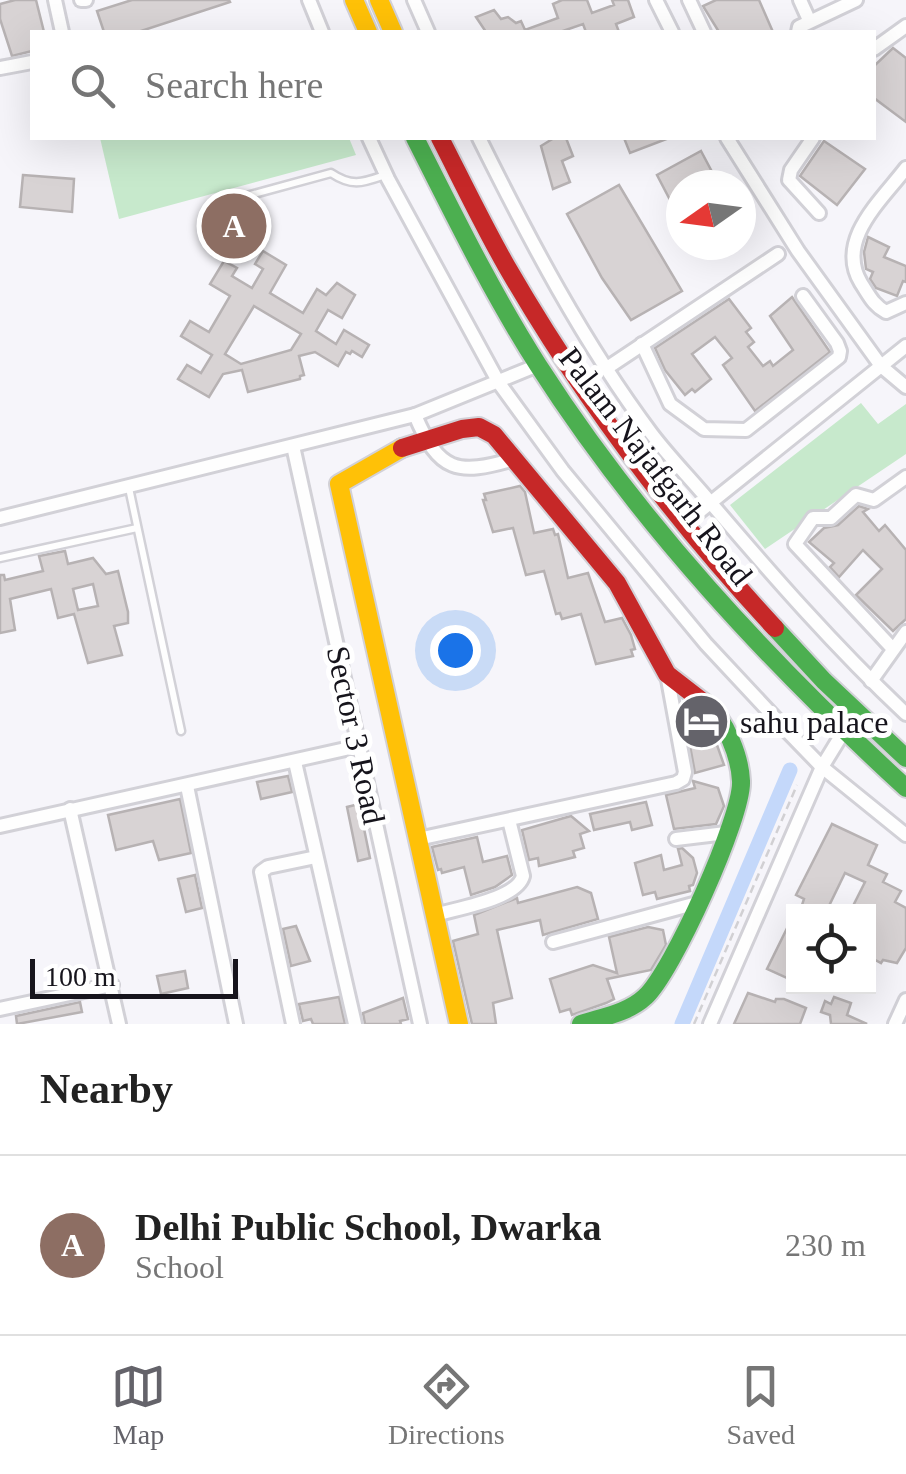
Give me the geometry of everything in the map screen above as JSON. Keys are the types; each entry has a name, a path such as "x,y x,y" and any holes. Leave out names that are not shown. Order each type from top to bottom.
{"main road":[{"path":"354,0 367,30"},
{"path":"379,0 392,30"},
{"name":"Palam Najafgarh Road","path":"416,140 487,278 538,365 590,440 689,565 807,696 906,788"},
{"name":"Palam Najafgarh Road","path":"441,140 507,267 610,427 706,554 824,681 906,758"},
{"path":"460,1024 338,484 366,464 426,441 479,427 494,435 617,582 668,674 713,710 726,726 741,779 739,801 670,966 647,996 619,1013 581,1024"}],"street":[{"path":"55,0 62,30"},
{"path":"309,0 321,30"},
{"path":"414,0 427,30"},
{"path":"689,0 703,30"},
{"path":"800,0 808,20"},
{"path":"798,30 808,20 856,0"},
{"path":"660,1 671,30"},
{"path":"876,48 906,26"},
{"path":"0,68 30,62"},
{"path":"370,140 499,383 562,471 706,644 822,767 906,835"},
{"path":"480,140 519,220 607,368 652,434 784,591 906,714"},
{"path":"728,140 798,251 882,366 906,386"},
{"path":"811,140 791,170 790,180 818,213"},
{"path":"906,168 864,224 854,242 852,256 857,276 876,306 886,312 906,302"},
{"path":"607,368 778,254"},
{"path":"642,344 670,404 704,429 746,430 838,358 837,343 803,296"},
{"path":"684,524 906,346"},
{"path":"0,518 416,416 538,365"},
{"path":"416,416 426,441 443,462 456,468 487,467 514,459"},
{"name":"Sector 3 Road","path":"293,446 420,1024"},
{"path":"894,649 794,544 813,518 830,518 856,495 874,500 906,480"},
{"path":"870,681 906,632"},
{"path":"418,839 676,784 685,772 668,674"},
{"path":"710,1024 822,767 844,730"},
{"path":"0,826 359,746"},
{"path":"295,762 355,1024"},
{"path":"187,786 236,1024"},
{"path":"70,809 119,1024"},
{"path":"435,915 510,893 521,885 523,876 509,820"},
{"path":"676,839 726,833"},
{"path":"293,1024 260,872 316,857"},
{"path":"553,942 696,903"},
{"path":"0,1009 112,985"},
{"path":"895,1024 906,1000"}],"lane":[{"path":"210,206 331,173 357,185 386,174"},
{"path":"128,487 182,731"},
{"path":"0,558 137,528"}],"path":[{"path":"694,1024 797,786"}],"green space":[{"path":"100,140 350,140 356,155 119,219"},
{"path":"861,403 878,424 906,404 906,454 765,549 730,505"}],"building":[{"path":"36,0 44,30 30,30 30,52 12,56 0,19 0,4"},
{"path":"132,0 230,2 144,30 103,30 97,11"},
{"path":"587,0 592,13 614,5 612,0 628,0 634,17 616,24 618,30 585,30 583,24 566,30 525,30 558,18 553,4"},
{"path":"716,0 759,0 772,30 718,30 703,6"},
{"path":"494,10 501,19 521,21 525,30 485,30 476,17"},
{"path":"893,48 906,58 906,122 876,100 876,64"},
{"path":"551,140 567,140 573,156 562,161 570,182 553,189 541,146"},
{"path":"625,140 664,140 630,153"},
{"path":"824,141 865,169 837,205 800,176"},
{"path":"701,151 711,170 666,170"},
{"path":"666,170 666,192 657,175"},
{"path":"23,175 74,179 72,212 20,207"},
{"path":"619,185 682,291 631,320 602,278 567,214"},
{"path":"868,237 889,247 884,257 906,266 906,282 903,281 897,296 876,288 870,279 873,272 866,269 864,252"},
{"path":"263,251 286,265 270,293 303,313 317,289 326,295 337,283 355,295 342,318 328,310 316,331 336,344 344,330 369,345 362,357 346,352 338,366 315,352 299,356 304,375 300,379 248,392 242,370 223,374 209,397 178,379 187,365 201,373 212,355 181,336 190,321 209,332 230,296 210,284 224,261 237,268 232,276 252,288 263,269 255,264","holes":["254,306 301,334 291,350 241,364 225,354"]},
{"path":"792,297 830,352 755,411 723,365 732,358 715,337 692,354 711,379 695,392 692,389 685,395 665,370 655,348 729,299 751,328 746,332 754,342 748,347 763,366 770,361 773,366 793,350 770,316"},
{"path":"520,486 525,492 534,533 553,529 558,534 568,578 588,573 605,622 622,618 631,635 633,656 596,664 581,614 562,619 560,613 556,614 544,571 526,575 513,528 493,532 484,494"},
{"path":"859,506 868,509 863,512 879,531 885,525 906,550 906,619 893,631 856,595 882,569 863,550 839,577 830,567 834,563 809,542 824,528 838,525"},
{"path":"65,551 68,564 93,558 106,574 118,571 128,612 128,623 114,626 122,655 88,663 74,614 58,618 51,589 10,599 15,630 0,633 0,575 5,580 43,571 39,556","holes":["93,584 98,606 78,610 73,589"]},
{"path":"711,728 724,765 695,773 688,735"},
{"path":"288,776 292,792 261,799 257,782"},
{"path":"693,781 718,788 724,806 716,824 674,829 666,795 695,788"},
{"path":"180,799 191,853 159,860 153,841 116,850 108,815"},
{"path":"646,802 652,825 632,830 630,822 594,830 590,814"},
{"path":"359,804 370,858 358,861 347,807"},
{"path":"571,816 589,831 580,834 584,848 573,851 575,857 539,866 538,858 529,860 522,830"},
{"path":"832,824 877,845 868,865 887,874 883,882 901,891 895,902 906,908 906,948 897,963 876,960 876,904 854,904 865,882 845,873 830,904 802,904 804,899 796,895"},
{"path":"477,837 483,862 507,856 512,875 495,887 471,895 464,867 442,873 432,847"},
{"path":"678,849 693,858 697,873 690,891 657,899 655,892 643,895 635,863 661,855 664,870 682,865"},
{"path":"195,875 202,908 186,912 178,879"},
{"path":"577,887 591,893 598,919 543,935 540,920 497,930 512,998 493,1003 496,1024 472,1024 453,941 478,934 474,915 517,898 518,903"},
{"path":"296,926 310,961 291,966 283,929"},
{"path":"648,927 663,930 666,945 651,970 607,979 614,999 606,1003 572,1015 570,1009 560,1012 550,979 593,965 617,973 609,937"},
{"path":"786,930 786,978 767,969"},
{"path":"185,971 188,988 161,994 157,976"},
{"path":"748,993 775,1002 784,999 806,1008 800,1024 734,1024"},
{"path":"339,997 345,1024 303,1021 299,1004"},
{"path":"834,997 851,1003 847,1015 867,1024 831,1024 830,1015 821,1012 825,1001 831,1004"},
{"path":"403,998 408,1019 400,1021 401,1024 365,1024 363,1013"},
{"path":"80,1002 82,1012 17,1024 16,1016"}],"waterway":[{"path":"682,1024 790,770"}],"traffic: fast":[{"path":"416,140 521,338 619,480 756,640 906,788"},
{"path":"775,628 824,681 906,758"},
{"path":"581,1024 623,1011 645,997 672,958 719,858 739,799 741,781 731,740 707,705"}],"traffic: slow":[{"path":"354,0 367,30"},
{"path":"379,0 392,30"},
{"path":"402,448 339,484 459,1024"}],"traffic: jam":[{"path":"441,140 507,267 566,363 665,500 775,628"},
{"path":"402,448 462,429 479,427 494,435 617,583 667,674 707,705"}],"place":[{"name":"Delhi Public School, Dwarka","path":"234,226"},
{"name":"sahu palace","path":"701,722"}]}
